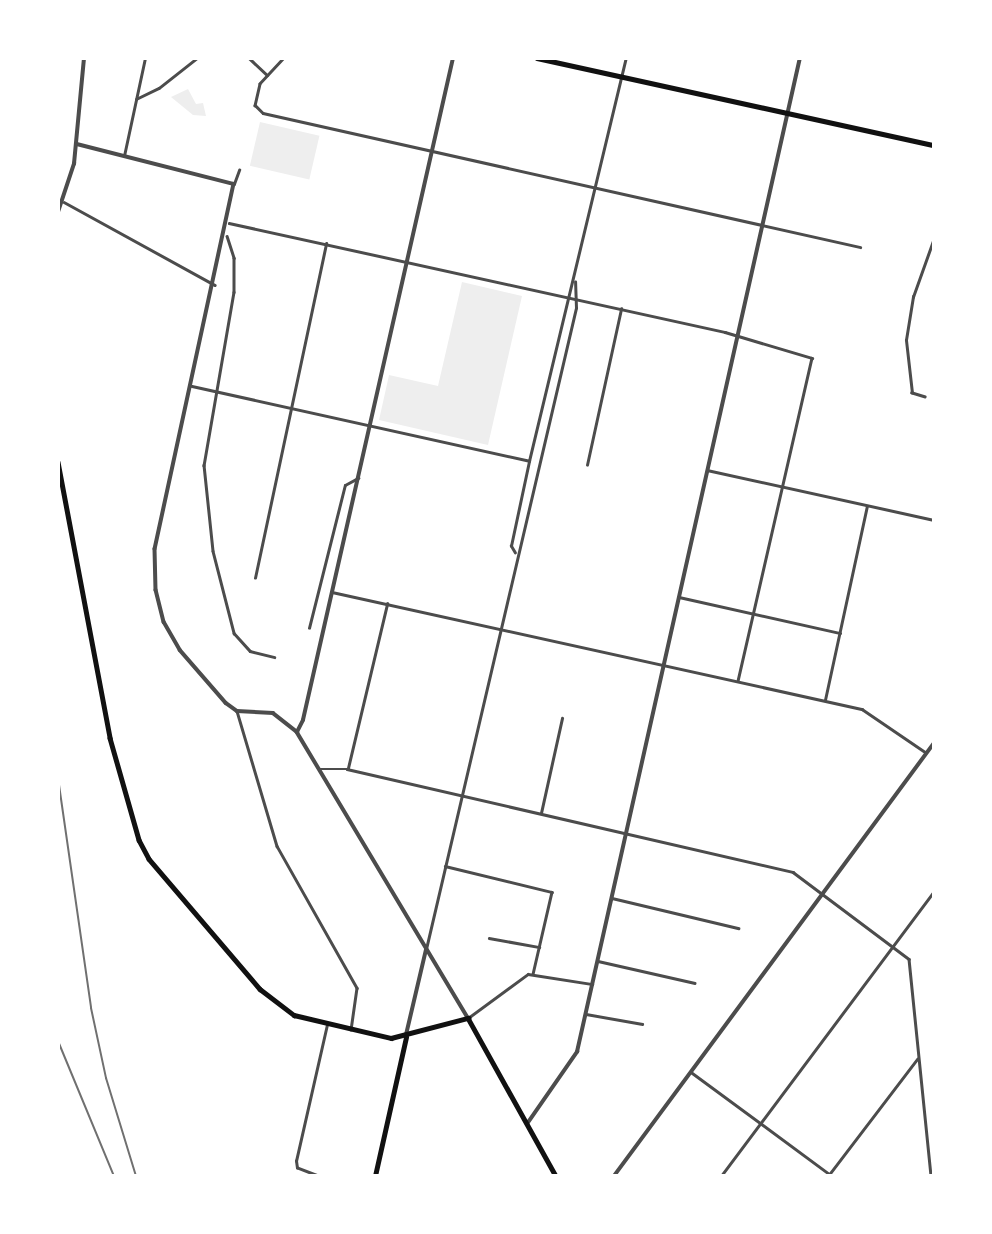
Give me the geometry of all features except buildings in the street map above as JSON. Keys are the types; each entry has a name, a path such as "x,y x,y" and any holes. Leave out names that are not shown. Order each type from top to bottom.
{"main road":[{"path":"537,58 934,145"},
{"path":"58,462 105,714 138,839 168,884 260,989 294,1015 351,1030 406,1037 468,1018 556,1176"},
{"path":"375,1176 406,1037"}],"street":[{"path":"58,212 64,202 77,144 83,58"},
{"path":"124,156 145,58"},
{"path":"249,58 267,75"},
{"path":"284,58 260,84 256,108 431,151 860,247"},
{"path":"297,732 303,720 453,58"},
{"path":"515,553 511,546 529,461 567,296 575,282 626,58"},
{"path":"527,1124 574,1060 586,1014 800,58"},
{"path":"136,99 159,88 194,59"},
{"path":"77,144 234,184"},
{"path":"239,170 234,184 227,236 155,549 156,590 164,622 180,650 237,711 277,846 357,988 351,1030"},
{"path":"64,202 215,285"},
{"path":"229,223 567,296 809,356 811,373 738,680"},
{"path":"227,236 234,258 234,292 204,465 217,569 236,638 250,651 274,657"},
{"path":"925,397 912,393 906,340 913,297 934,238"},
{"path":"256,578 326,243"},
{"path":"406,1037 515,553 522,546 578,299 575,282"},
{"path":"587,466 621,309"},
{"path":"192,386 529,461"},
{"path":"707,470 934,520"},
{"path":"309,628 345,485 358,478"},
{"path":"825,700 867,506"},
{"path":"332,592 868,711 927,753"},
{"path":"679,597 840,633"},
{"path":"347,769 387,604"},
{"path":"237,711 272,713 297,732 468,1018 533,974 552,897 548,889 445,866"},
{"path":"541,813 562,718"},
{"path":"614,1176 934,743"},
{"path":"320,769 347,769 777,866 822,895 893,946 911,966 916,1059 931,1176"},
{"path":"721,1176 934,891"},
{"path":"612,898 738,928"},
{"path":"489,938 539,947"},
{"path":"598,961 695,983"},
{"path":"533,974 592,984"},
{"path":"586,1014 642,1024"},
{"path":"318,1176 297,1168 327,1024"},
{"path":"691,1072 830,1176 916,1059"}],"shaded area":[{"path":"188,89 196,104 203,103 206,116 193,115 171,97"},
{"path":"260,122 319,136 309,180 250,166"},
{"path":"462,282 522,296 488,445 379,420 389,375 438,386"}],"railway":[{"path":"58,778 91,1008 106,1078 136,1176"},
{"path":"58,1041 114,1176"}]}
